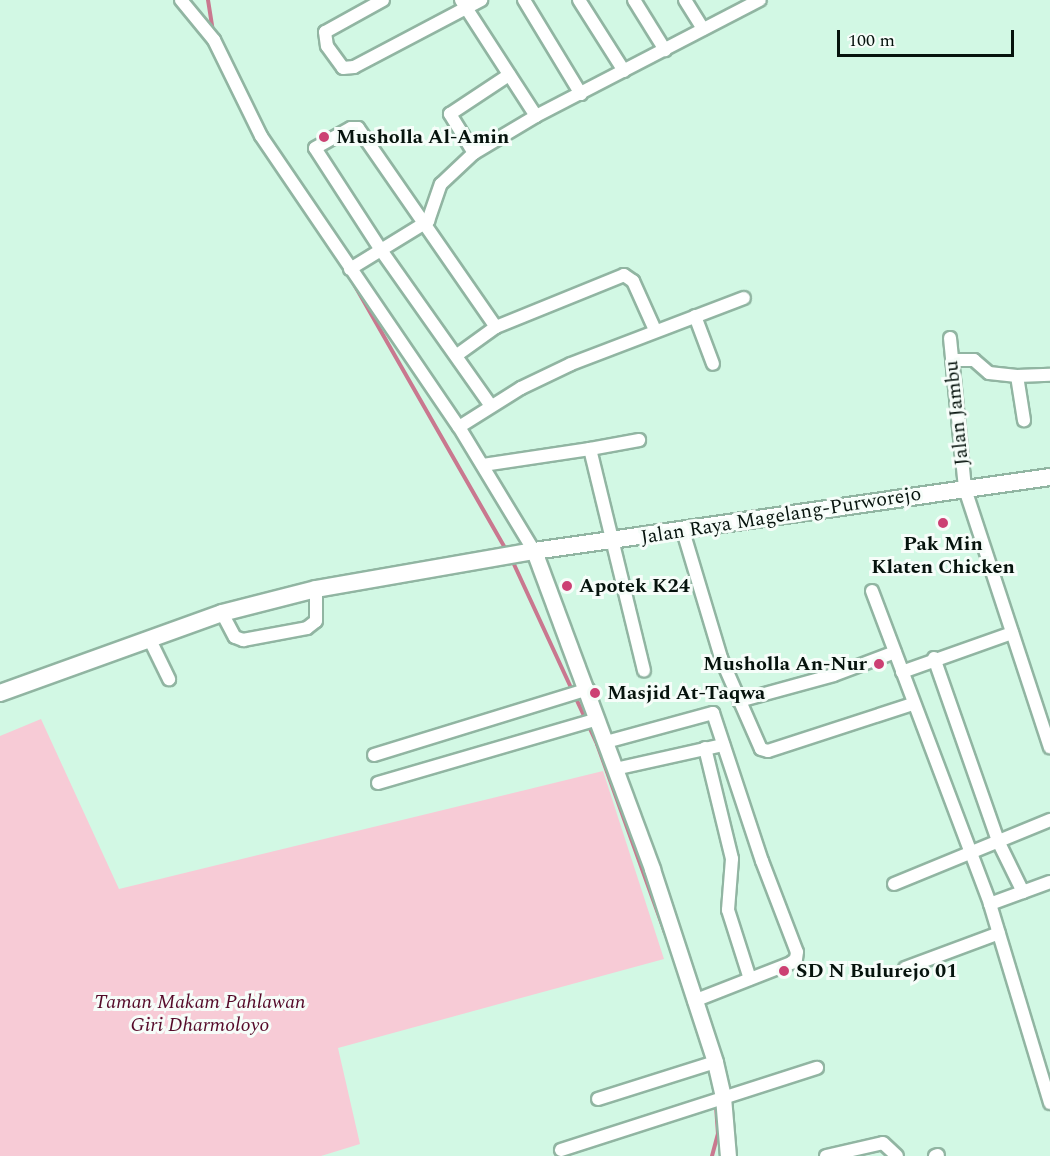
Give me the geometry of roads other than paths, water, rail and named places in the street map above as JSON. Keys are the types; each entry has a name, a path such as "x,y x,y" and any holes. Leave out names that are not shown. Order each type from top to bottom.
{"main road":[{"name":"Jalan Raya Magelang-Purworejo","path":"0,693 222,613 316,589 524,553 1050,477"}],"street":[{"path":"181,0 214,40 261,136 483,465 524,553 578,692 592,721 606,742 694,1001 712,1063 715,1099 728,1156"},
{"path":"383,0 325,32 327,46 343,68 354,67 463,4 481,0"},
{"path":"524,0 581,94"},
{"path":"579,0 624,71"},
{"path":"634,0 665,50"},
{"path":"685,0 703,29"},
{"path":"350,269 429,218 441,184 474,153 536,116 703,29 740,4 760,0"},
{"path":"463,4 536,116"},
{"path":"474,153 450,114 509,75"},
{"path":"491,406 381,250 315,151 317,147 351,128 358,128 421,224 496,327"},
{"path":"457,355 496,327 615,277 628,275 656,330"},
{"path":"459,428 491,406 571,364 744,298"},
{"path":"695,316 713,364"},
{"name":"Jalan Jambu","path":"950,338 965,489 1050,747"},
{"path":"952,360 974,360 989,373 1017,376 1050,375"},
{"path":"1017,376 1024,420"},
{"path":"483,465 639,440"},
{"path":"590,449 610,542 644,670"},
{"path":"683,531 721,658 759,748 768,751 913,705"},
{"path":"222,613 235,637 243,640 307,628 316,621 316,589"},
{"path":"872,591 913,705 990,904 1050,1102"},
{"path":"902,672 934,658 1012,633"},
{"path":"149,638 169,679"},
{"path":"739,701 834,675 895,652"},
{"path":"934,658 998,841 1023,892"},
{"path":"374,755 578,692"},
{"path":"606,742 712,712 798,957 694,1001"},
{"path":"378,783 592,721"},
{"path":"615,769 723,745"},
{"path":"705,748 732,859 728,910 750,979"},
{"path":"894,884 1050,820"},
{"path":"990,904 1050,882"},
{"path":"905,968 999,933"},
{"path":"598,1099 712,1063"},
{"path":"561,1150 817,1068"},
{"path":"826,1156 883,1143 897,1156"}],"waterway":[{"path":"208,0 213,33"},
{"path":"351,279 507,551"},
{"path":"512,560 597,744 665,933"},
{"path":"712,1156 718,1134 716,1104"}],"place":[{"name":"Musholla Al-Amin","path":"324,137"},
{"name":"Pak Min Klaten Chicken","path":"943,523"},
{"name":"Apotek K24","path":"567,586"},
{"name":"Musholla An-Nur","path":"879,664"},
{"name":"Masjid At-Taqwa","path":"595,693"},
{"name":"SD N Bulurejo 01","path":"784,971"}],"park label":[{"name":"Taman Makam Pahlawan Giri Dharmoloyo","path":"200,1014"}]}
